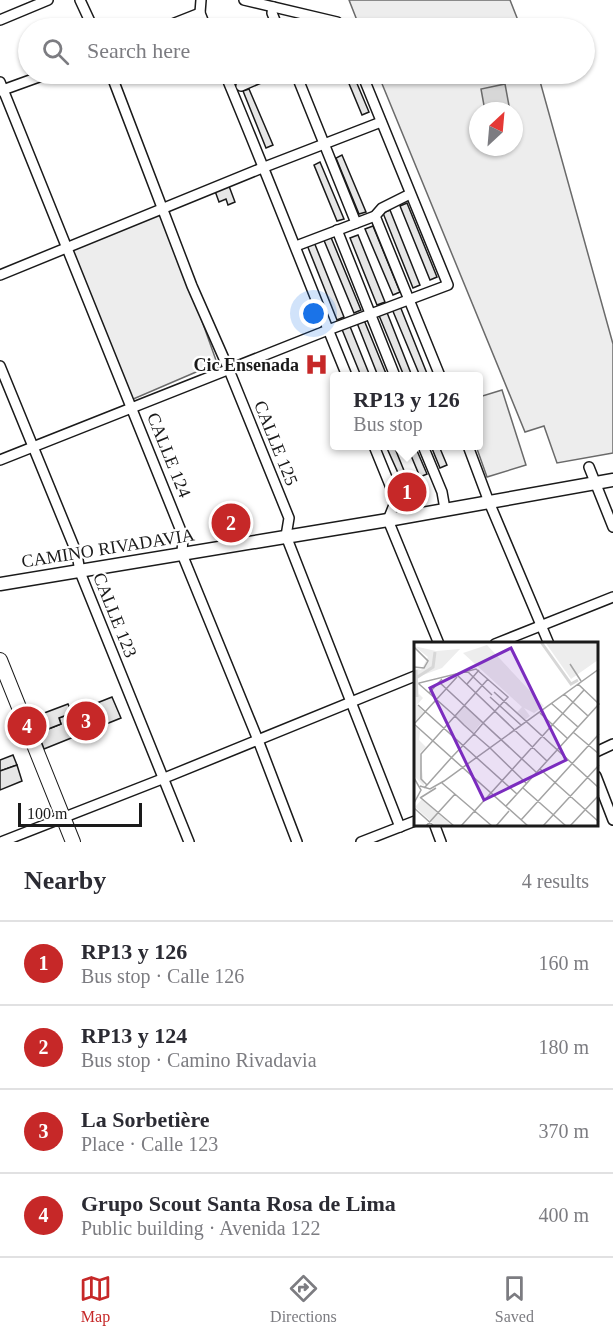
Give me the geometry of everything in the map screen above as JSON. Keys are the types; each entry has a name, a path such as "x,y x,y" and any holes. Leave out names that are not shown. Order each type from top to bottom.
{"highway":[{"path":"0,660 73,842"}],"main road":[{"name":"CAMINO RIVADAVIA","path":"0,584 388,520 613,480"}],"street":[{"path":"0,20 48,0"},
{"path":"80,0 88,18"},
{"path":"201,0 202,18"},
{"path":"244,0 314,18"},
{"path":"273,7 274,18"},
{"path":"187,18 200,13"},
{"path":"1,88 18,83"},
{"name":"CALLE 125","path":"115,84 192,286 289,518 286,536 399,827"},
{"path":"229,84 345,372"},
{"path":"241,86 246,84"},
{"path":"300,84 356,223"},
{"path":"0,460 448,285 366,84"},
{"name":"CALLE 124","path":"1,88 68,247 183,536 182,554 297,842"},
{"path":"0,274 381,122"},
{"path":"296,246 375,216 382,208 410,194"},
{"path":"375,216 438,372"},
{"path":"337,230 393,372"},
{"name":"CALLE 123","path":"0,366 77,554 80,572 189,842"},
{"path":"376,450 396,500 388,520 438,642"},
{"path":"425,450 442,492 445,509"},
{"path":"470,450 548,642"},
{"path":"590,467 613,527"},
{"path":"500,642 613,597"},
{"path":"1,842 414,676"},
{"path":"598,752 613,744"},
{"path":"598,779 613,820"},
{"path":"361,842 414,821"},
{"path":"436,827 441,842"}],"shaded area":[{"path":"349,0 510,0 517,18 356,18"},
{"path":"382,84 541,84 613,344 613,453 557,463 544,426 525,432"},
{"path":"505,84 508,102 483,102 481,89"},
{"path":"162,209 217,363 131,400 71,249"},
{"path":"502,390 526,465 487,477 477,450 483,450 483,396"}],"building":[{"path":"349,84 357,84 369,112 362,115"},
{"path":"249,89 273,145 266,148 243,91"},
{"path":"342,155 366,212 359,214 336,158"},
{"path":"320,162 344,219 337,221 314,165"},
{"path":"229,186 235,202 228,205 226,199 219,202 215,191"},
{"path":"407,203 437,277 430,280 400,206"},
{"path":"390,210 420,285 413,288 383,213"},
{"path":"373,226 400,292 393,295 365,229"},
{"path":"330,235 361,310 354,313 323,238"},
{"path":"358,235 385,302 377,305 350,238"},
{"path":"314,242 344,317 337,320 307,245"},
{"path":"400,306 426,372 418,372 392,309"},
{"path":"386,310 410,372 402,372 378,313"},
{"path":"364,320 385,372 376,372 357,323"},
{"path":"349,324 368,372 359,372 341,327"},
{"path":"388,450 396,450 405,473 399,475"},
{"path":"409,450 417,450 427,474 420,477"},
{"path":"433,450 441,450 447,465 440,468"},
{"path":"112,697 121,718 44,749 38,733 61,724 59,718"},
{"path":"68,704 72,713 59,718 61,724 38,733 31,718"},
{"path":"13,755 17,765 0,771 0,760"},
{"path":"17,765 22,781 0,790 0,771"}],"place":[{"name":"Cic Ensenada","path":"317,365"},
{"name":"RP13 y 126","path":"407,492"},
{"name":"RP13 y 124","path":"231,523"},
{"name":"La Sorbetière","path":"86,721"},
{"name":"Grupo Scout Santa Rosa de Lima","path":"27,726"}]}
